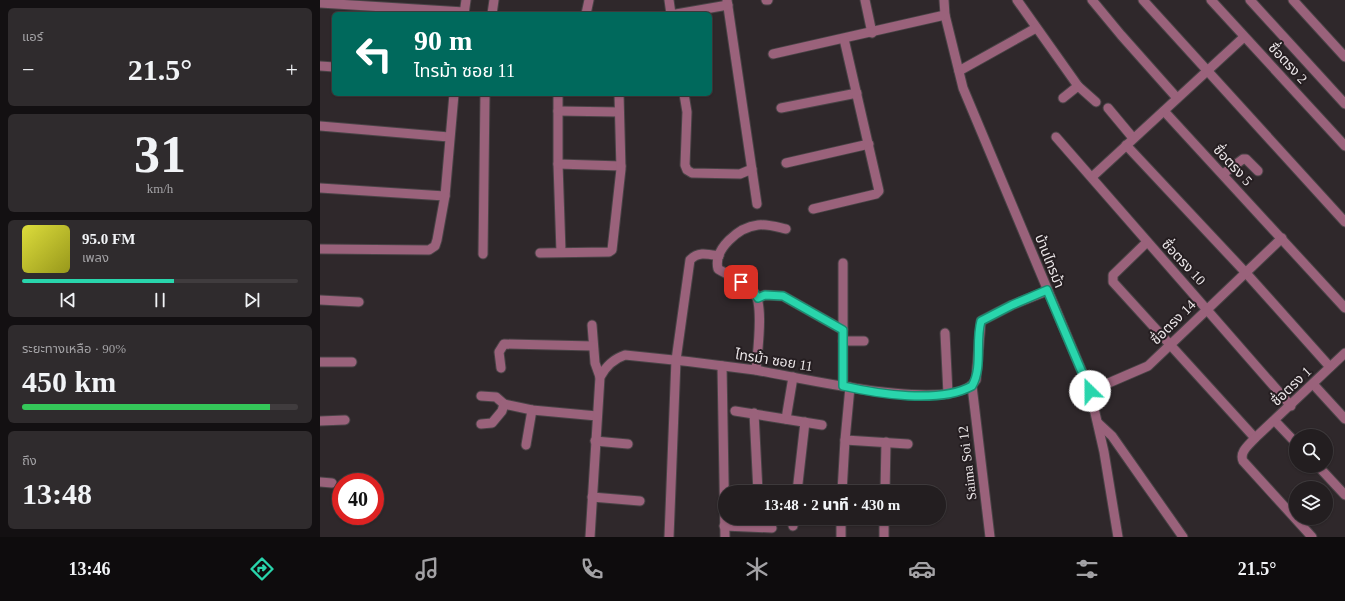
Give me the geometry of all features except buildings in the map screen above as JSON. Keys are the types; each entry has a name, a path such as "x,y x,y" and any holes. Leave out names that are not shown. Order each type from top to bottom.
{"street":[{"path":"464,12 466,0"},
{"path":"492,12 494,0"},
{"path":"586,12 589,0"},
{"path":"669,0 671,12"},
{"path":"865,0 872,33"},
{"name":"บ้านไทรม้า","path":"944,0 945,15 963,88 1090,391 1104,452 1118,537"},
{"path":"1017,0 1078,86 1096,102"},
{"path":"1092,0 1177,98"},
{"path":"1143,0 1345,222"},
{"name":"ซื่อตรง 2","path":"1211,0 1345,146"},
{"path":"1250,0 1345,104"},
{"path":"1293,0 1345,56"},
{"path":"685,12 728,2 757,204"},
{"path":"320,3 450,12"},
{"path":"772,54 872,33 945,15"},
{"path":"958,71 1036,28"},
{"path":"1092,177 1244,37"},
{"path":"813,209 878,194 869,144 844,39"},
{"path":"320,66 332,67"},
{"path":"1063,98 1078,86"},
{"path":"781,108 856,93"},
{"path":"320,249 429,250 435,246 438,240 445,196 454,96"},
{"path":"483,254 485,96"},
{"path":"558,96 558,164 561,252"},
{"path":"540,253 609,252 612,250 621,166 619,96"},
{"path":"684,96 687,112 685,165 687,170 692,173 740,174 752,169"},
{"path":"1108,108 1133,138"},
{"path":"558,111 619,112"},
{"name":"ซื่อตรง 5","path":"1164,111 1345,308"},
{"path":"320,126 449,137"},
{"name":"ซื่อตรง 10","path":"1056,137 1147,242 1207,308 1291,406"},
{"path":"786,163 869,144"},
{"path":"1126,145 1246,273 1330,367"},
{"path":"1223,174 1243,159 1246,159 1258,171"},
{"path":"558,164 621,166"},
{"path":"320,188 445,196"},
{"path":"756,370 759,325 758,298 753,291 718,269 717,264 719,256 733,235 750,226 760,224 786,229"},
{"name":"ซื่อตรง 14","path":"1090,391 1142,370 1282,238"},
{"path":"1147,242 1113,274 1113,282 1255,438"},
{"path":"669,537 676,360 690,260 695,255 704,254 719,256"},
{"path":"842,485 847,386 843,341 843,263"},
{"path":"972,386 976,380 978,370 978,330 981,321 1012,305 1047,290"},
{"path":"758,298 765,295 783,296 843,330"},
{"path":"320,300 358,302"},
{"path":"590,537 600,377 595,363 592,325"},
{"path":"946,333 948,394"},
{"path":"843,341 864,341"},
{"path":"501,368 499,352 504,344 594,346"},
{"name":"ซื่อตรง 1","path":"1312,537 1243,461 1242,453 1255,438 1291,406 1345,353"},
{"name":"ไทรม้า ซอย 11","path":"600,377 608,364 625,355 756,370 905,395 948,394 972,386"},
{"path":"320,362 352,362"},
{"path":"722,366 725,537"},
{"path":"786,419 793,377"},
{"path":"1313,384 1345,419"},
{"name":"Saima Soi 12","path":"972,386 990,537"},
{"path":"481,396 496,397 504,404 532,410 597,416"},
{"path":"481,424 492,423 502,411 504,404"},
{"path":"526,445 532,410"},
{"path":"735,411 822,425"},
{"path":"754,413 758,485"},
{"path":"320,421 345,420"},
{"path":"1275,421 1289,436"},
{"path":"798,485 805,422"},
{"path":"1098,423 1112,436 1183,537"},
{"path":"844,440 908,444"},
{"path":"595,441 628,444"},
{"path":"885,485 886,442"},
{"path":"1325,473 1345,495"},
{"path":"320,482 332,483"},
{"path":"592,497 640,500"},
{"path":"841,525 841,537"},
{"path":"884,525 884,537"},
{"path":"724,526 772,528"}],"route":[{"path":"741,282 753,291 758,298 765,295 783,296 843,330 843,386 905,395 948,394 966,390 972,386 976,380 978,370 978,330 981,321 1012,305 1047,290 1090,391"}]}
